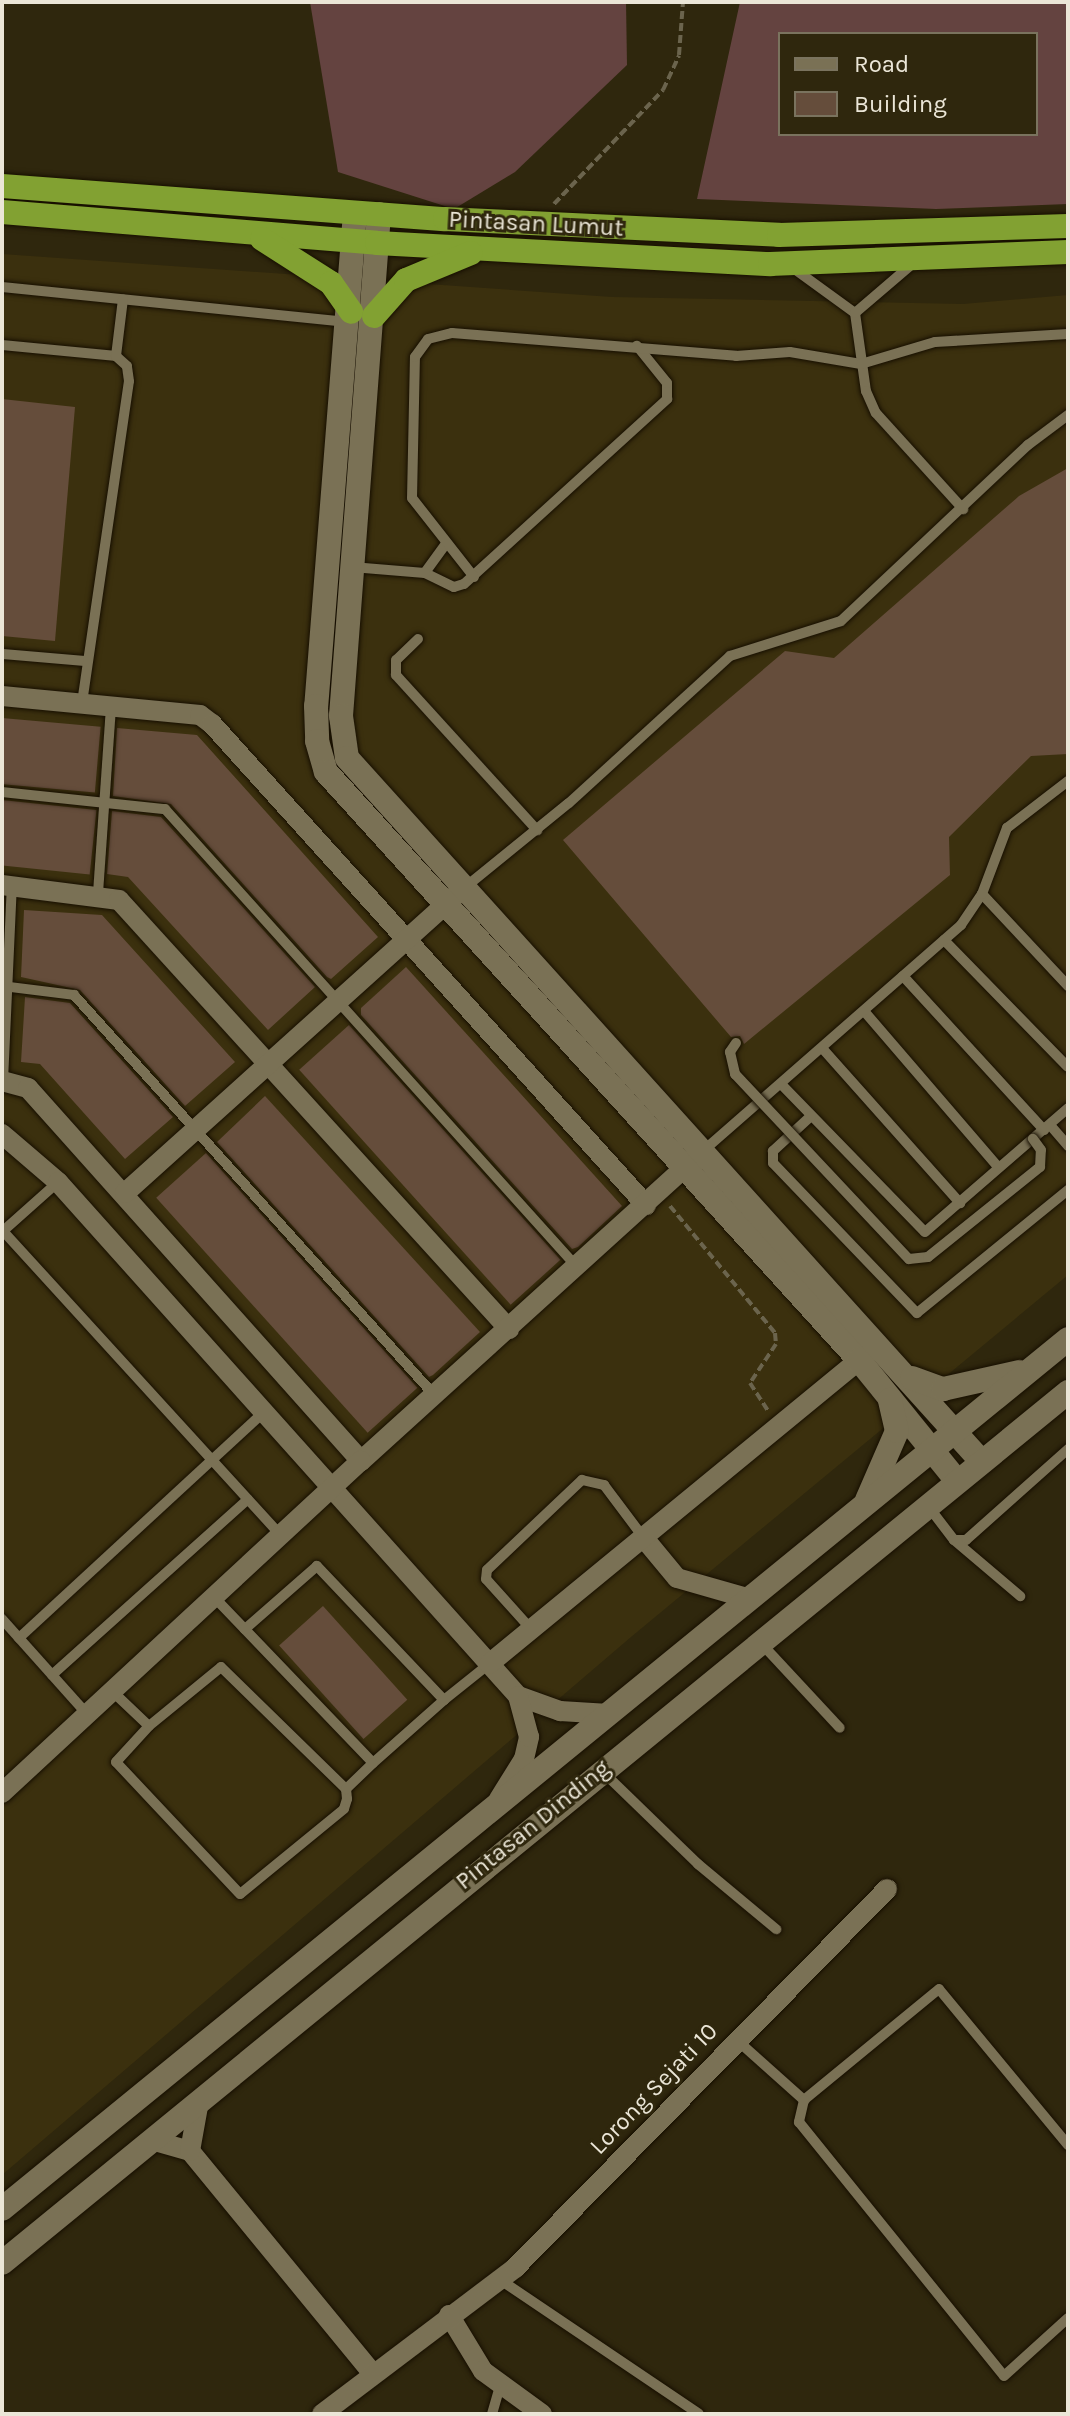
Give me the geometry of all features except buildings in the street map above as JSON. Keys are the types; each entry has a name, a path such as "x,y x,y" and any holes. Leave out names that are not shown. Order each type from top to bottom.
{"highway":[{"name":"Pintasan Lumut","path":"2,186 367,213 779,235 1068,226"},
{"name":"Pintasan Lumut","path":"2,212 481,250 784,263 1068,252"},
{"path":"247,232 315,270 362,319 406,280 481,250"}],"main road":[{"path":"367,213 356,568 342,746 354,769 452,898 682,1169 886,1390 957,1481"},
{"path":"362,319 330,565 316,706 321,759 334,783 703,1151 880,1343 982,1462"},
{"name":"Pintasan Dinding","path":"2,2209 1068,1339"},
{"path":"906,1375 943,1389 971,1387 1032,1368"},
{"path":"864,1506 897,1431 886,1390"},
{"name":"Pintasan Dinding","path":"2,2263 758,1640 1068,1392"}],"street":[{"path":"2,696 200,715 212,724 406,939 653,1197"},
{"path":"7,886 98,893 119,900 509,1329"},
{"path":"125,1193 265,1063 452,898"},
{"path":"2,1081 28,1088 125,1193 361,1461"},
{"path":"2,1134 58,1182 518,1696 529,1737 524,1759 494,1808"},
{"path":"2,1793 280,1534 703,1151"},
{"path":"489,1664 880,1343"},
{"path":"643,1537 677,1578 750,1599"},
{"path":"518,1696 560,1711 609,1714"},
{"name":"Lorong Sejati 10","path":"322,2414 515,2268 887,1889"},
{"path":"190,2151 199,2101"},
{"path":"151,2140 190,2151 373,2374"},
{"path":"449,2315 483,2371 542,2414"}],"lane":[{"path":"855,313 880,286 918,260"},
{"path":"784,263 855,313 861,364 876,413 963,509"},
{"path":"2,287 362,319"},
{"path":"116,356 123,299"},
{"path":"474,577 445,545 412,498 415,357 428,339 452,333 736,356 790,352 861,364 935,342 1068,334"},
{"path":"2,345 116,356 127,366 129,381 82,703"},
{"path":"330,565 425,573 454,587 474,577 667,399 667,383 637,346"},
{"path":"452,898 537,830 730,656 841,621 1028,445 1068,415"},
{"path":"425,573 445,545"},
{"path":"418,639 396,660 396,675 537,830"},
{"path":"2,654 86,661"},
{"path":"98,893 111,705"},
{"path":"703,1151 944,940 982,894 1007,828 1068,781"},
{"path":"2,792 165,809 577,1267"},
{"path":"2,1081 7,886"},
{"path":"982,894 1068,986"},
{"path":"944,940 1068,1067"},
{"path":"903,976 1068,1146"},
{"path":"6,987 74,995 435,1396"},
{"path":"864,1011 998,1167"},
{"path":"736,1043 730,1052 735,1074 909,1259 928,1257 1040,1167 1041,1150 1033,1139"},
{"path":"822,1048 960,1203"},
{"path":"781,1084 919,1229 931,1229 1068,1108"},
{"path":"811,1116 773,1151 773,1163 917,1313 1068,1190"},
{"path":"58,1182 2,1231 280,1534"},
{"path":"19,1638 263,1413"},
{"path":"954,1540 977,1535 1068,1449"},
{"path":"531,1629 486,1579 487,1570 582,1480 604,1485 643,1537"},
{"path":"52,1675 248,1499"},
{"path":"927,1505 954,1540 1020,1596"},
{"path":"245,1629 317,1566 444,1700"},
{"path":"213,1596 373,1763"},
{"path":"2,1619 87,1714"},
{"path":"758,1640 840,1728"},
{"path":"346,1789 221,1667 120,1754 119,1770 240,1894 344,1809 346,1789 444,1700 489,1664"},
{"path":"111,1690 149,1726"},
{"path":"601,1769 698,1864 776,1929"},
{"path":"1068,2145 939,1989 804,2100 799,2122 1004,2376 1068,2318"},
{"path":"738,2041 804,2100"},
{"path":"499,2279 699,2414"},
{"path":"492,2414 500,2386"}],"path":[{"path":"534,223 663,90 679,55 683,2"},
{"path":"653,1197 678,1219 775,1333 776,1344 750,1383 779,1425"}],"shaded area":[{"path":"310,2 626,2 627,65 515,172 454,209 338,172"},
{"path":"740,2 1068,2 1068,204 936,209 697,199"},
{"path":"2,254 612,297 963,304 1068,295 1068,1275 631,1637 2,2175"}]}
